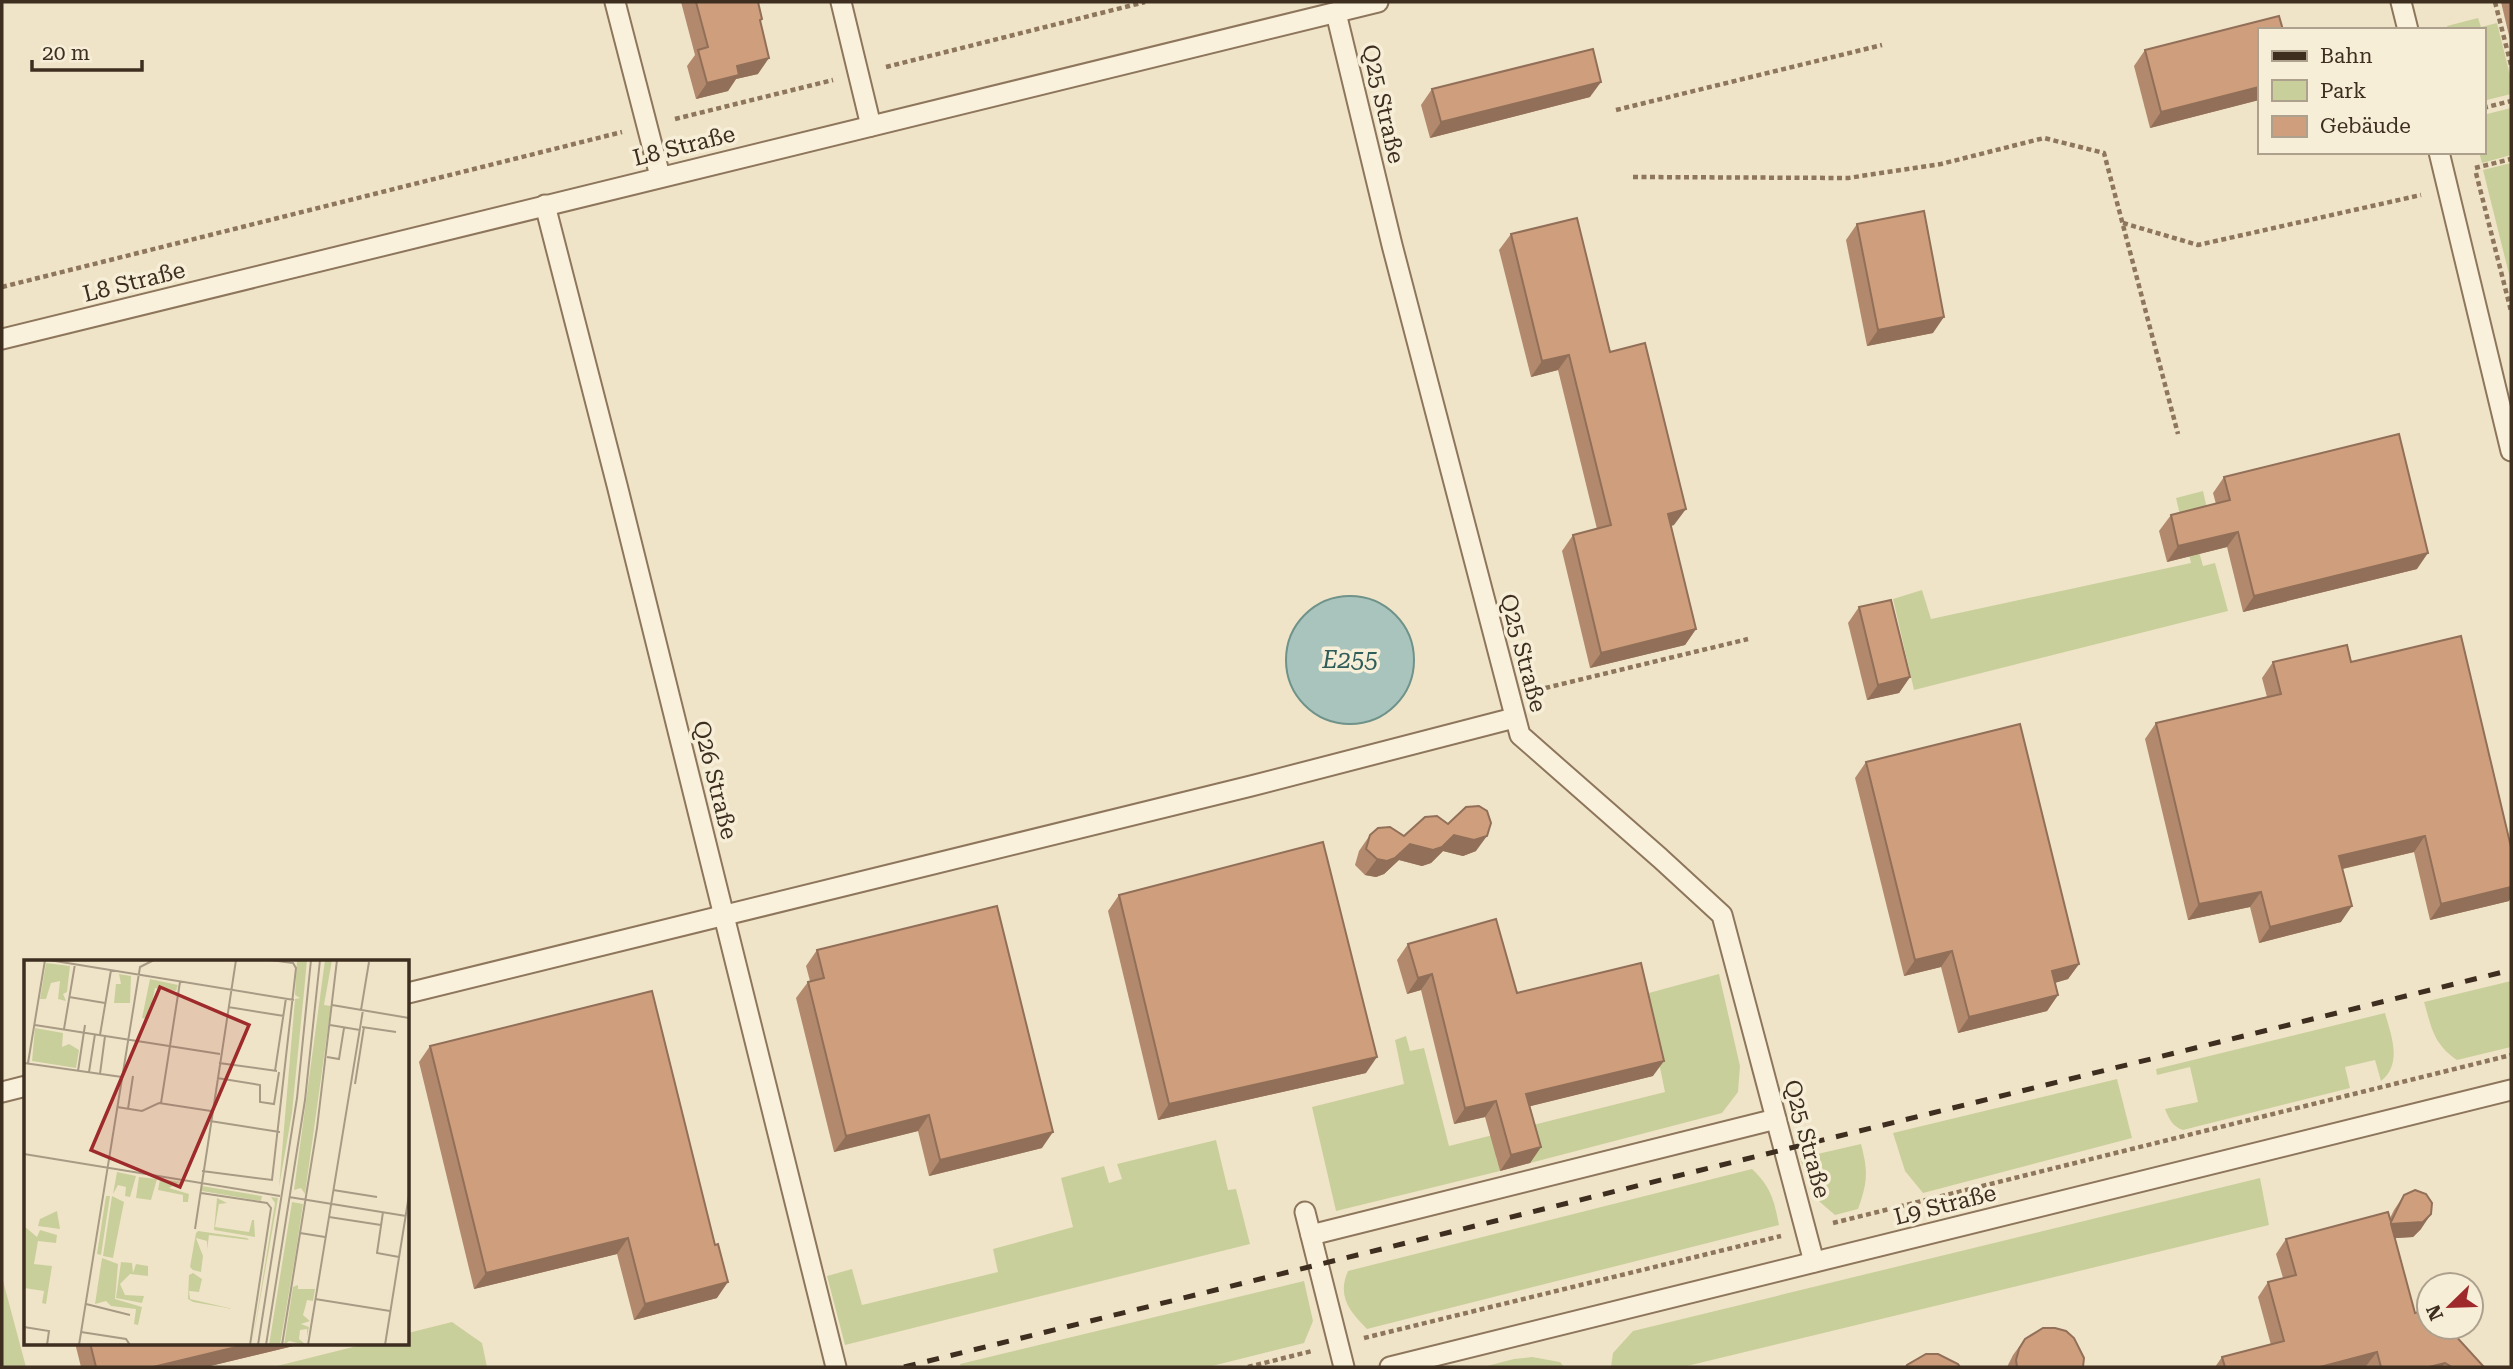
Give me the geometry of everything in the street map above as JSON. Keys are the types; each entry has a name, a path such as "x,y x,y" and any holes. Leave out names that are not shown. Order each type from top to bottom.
{"lane":[{"path":"615,2 660,177"},
{"path":"841,2 870,126"},
{"name":"L8 Straße","path":"2,339 1378,2"},
{"path":"2401,2 2408,28"},
{"name":"Q25 Straße","path":"1336,13 1392,245 1520,735 1722,915 1814,1262"},
{"path":"2439,154 2511,450"},
{"name":"Q26 Straße","path":"545,205 835,1367"},
{"path":"410,993 1251,786 1514,718"},
{"path":"2,1092 24,1086"},
{"name":"L9 Straße","path":"1393,1367 2511,1090"},
{"path":"1311,1235 1776,1119"},
{"path":"1305,1212 1344,1367"}],"path":[{"path":"2,287 1145,2"},
{"path":"2495,2 2511,65"},
{"path":"1616,110 1882,45"},
{"path":"2485,108 2511,101"},
{"path":"1633,177 1848,178 1941,164 2044,138 2104,153 2178,434"},
{"path":"2475,168 2511,159"},
{"path":"2473,160 2511,311"},
{"path":"2123,223 2198,245 2448,189"},
{"path":"1509,697 1748,639"},
{"path":"1248,1367 2511,1055"}],"green space":[{"path":"2478,18 2481,27 2497,23 2511,79 2511,94 2485,100 2485,28 2447,26"},
{"path":"2511,108 2511,155 2482,163 2480,154 2485,154 2485,114"},
{"path":"2511,163 2511,282 2483,170"},
{"path":"2203,491 2209,517 2199,552 2203,566 2215,563 2228,611 1914,690 1893,599 1922,590 1931,619 2191,563 2176,498"},
{"path":"1719,974 1740,1066 1738,1092 1722,1113 1530,1163 1496,1157 1500,1171 1336,1211 1312,1107 1404,1084 1395,1040 1406,1036 1410,1051 1424,1048 1449,1146 1665,1092 1645,994"},
{"path":"2511,981 2511,1047 2457,1060 2449,1054 2438,1041 2424,1002"},
{"path":"2385,1013 2394,1058 2388,1074 2381,1081 2375,1060 2345,1067 2350,1088 2183,1130 2174,1125 2168,1116 2165,1109 2198,1102 2190,1067 2157,1075 2156,1069"},
{"path":"2117,1079 2132,1138 1923,1193 1905,1171 1893,1133"},
{"path":"1216,1140 1228,1190 1236,1189 1250,1244 845,1345 827,1276 852,1269 862,1305 998,1272 993,1249 1073,1227 1061,1178 1104,1166 1109,1183 1122,1179 1117,1164"},
{"path":"1861,1144 1866,1176 1858,1209 1835,1215 1813,1196 1800,1158"},
{"path":"1752,1169 1771,1194 1779,1225 1367,1329 1350,1309 1344,1296 1348,1271"},
{"path":"2260,1178 2269,1225 1683,1367 1611,1367 1613,1353 1633,1331"},
{"path":"2,1277 26,1367 2,1367"},
{"path":"1304,1281 1313,1321 1304,1343 1208,1367 961,1367 960,1364"},
{"path":"452,1322 482,1343 487,1367 273,1367 365,1344 410,1344 410,1332"},
{"path":"1532,1357 1560,1362 1564,1367 1483,1367 1514,1359"}],"water":[{"name":"E255","path":"1350,596 1374,601 1395,615 1409,636 1414,660 1409,684 1395,705 1374,719 1350,724 1326,719 1305,705 1291,684 1286,660 1291,636 1305,615 1326,601"}],"building":[{"path":"696,2 758,2 769,58 737,66 739,75 707,83 698,50 708,47"},
{"path":"2279,16 2282,28 2258,28 2258,87 2161,112 2145,50"},
{"path":"1593,49 1601,82 1441,122 1432,89"},
{"path":"1924,211 1944,317 1878,330 1857,224"},
{"path":"1577,218 1610,352 1645,343 1686,509 1668,514 1696,629 1601,653 1573,535 1611,525 1569,355 1542,361 1511,234"},
{"path":"2399,434 2428,553 2254,596 2238,532 2178,546 2171,515 2230,500 2224,477"},
{"path":"1891,600 1910,677 1878,685 1859,607"},
{"path":"2461,636 2511,847 2511,887 2441,904 2425,836 2339,856 2352,906 2270,927 2261,892 2199,904 2156,723 2281,694 2273,662 2347,645 2351,662"},
{"path":"2020,724 2079,964 2052,971 2058,995 1969,1017 1952,951 1915,960 1866,762"},
{"path":"1479,806 1487,811 1491,823 1487,836 1474,840 1454,835 1442,847 1433,850 1410,844 1395,858 1387,861 1377,859 1366,849 1370,835 1378,828 1390,827 1404,836 1425,817 1437,816 1448,824 1466,807"},
{"path":"1323,842 1377,1057 1169,1104 1119,895"},
{"path":"997,906 1053,1132 940,1160 929,1115 846,1136 808,982 824,978 817,950"},
{"path":"1496,919 1517,993 1641,963 1664,1061 1526,1094 1541,1147 1511,1155 1496,1101 1465,1108 1432,974 1418,978 1408,944"},
{"path":"652,991 715,1245 718,1244 728,1282 645,1304 628,1238 486,1273 430,1046"},
{"path":"2415,1190 2426,1194 2432,1203 2431,1214 2423,1222 2391,1224 2415,1313 2415,1341 2460,1341 2484,1367 2452,1367 2445,1363 2429,1367 2381,1367 2377,1352 2320,1367 2225,1367 2222,1357 2284,1341 2268,1282 2296,1275 2286,1239 2388,1212 2391,1222 2404,1195"},
{"path":"2043,1328 2066,1331 2074,1338 2084,1358 2083,1367 2017,1367 2019,1349 2025,1339"},
{"path":"90,1344 249,1344 153,1367 96,1367"},
{"path":"1926,1354 1938,1354 1960,1367 1906,1367"}],"railway":[{"path":"904,1367 2511,970"}]}
